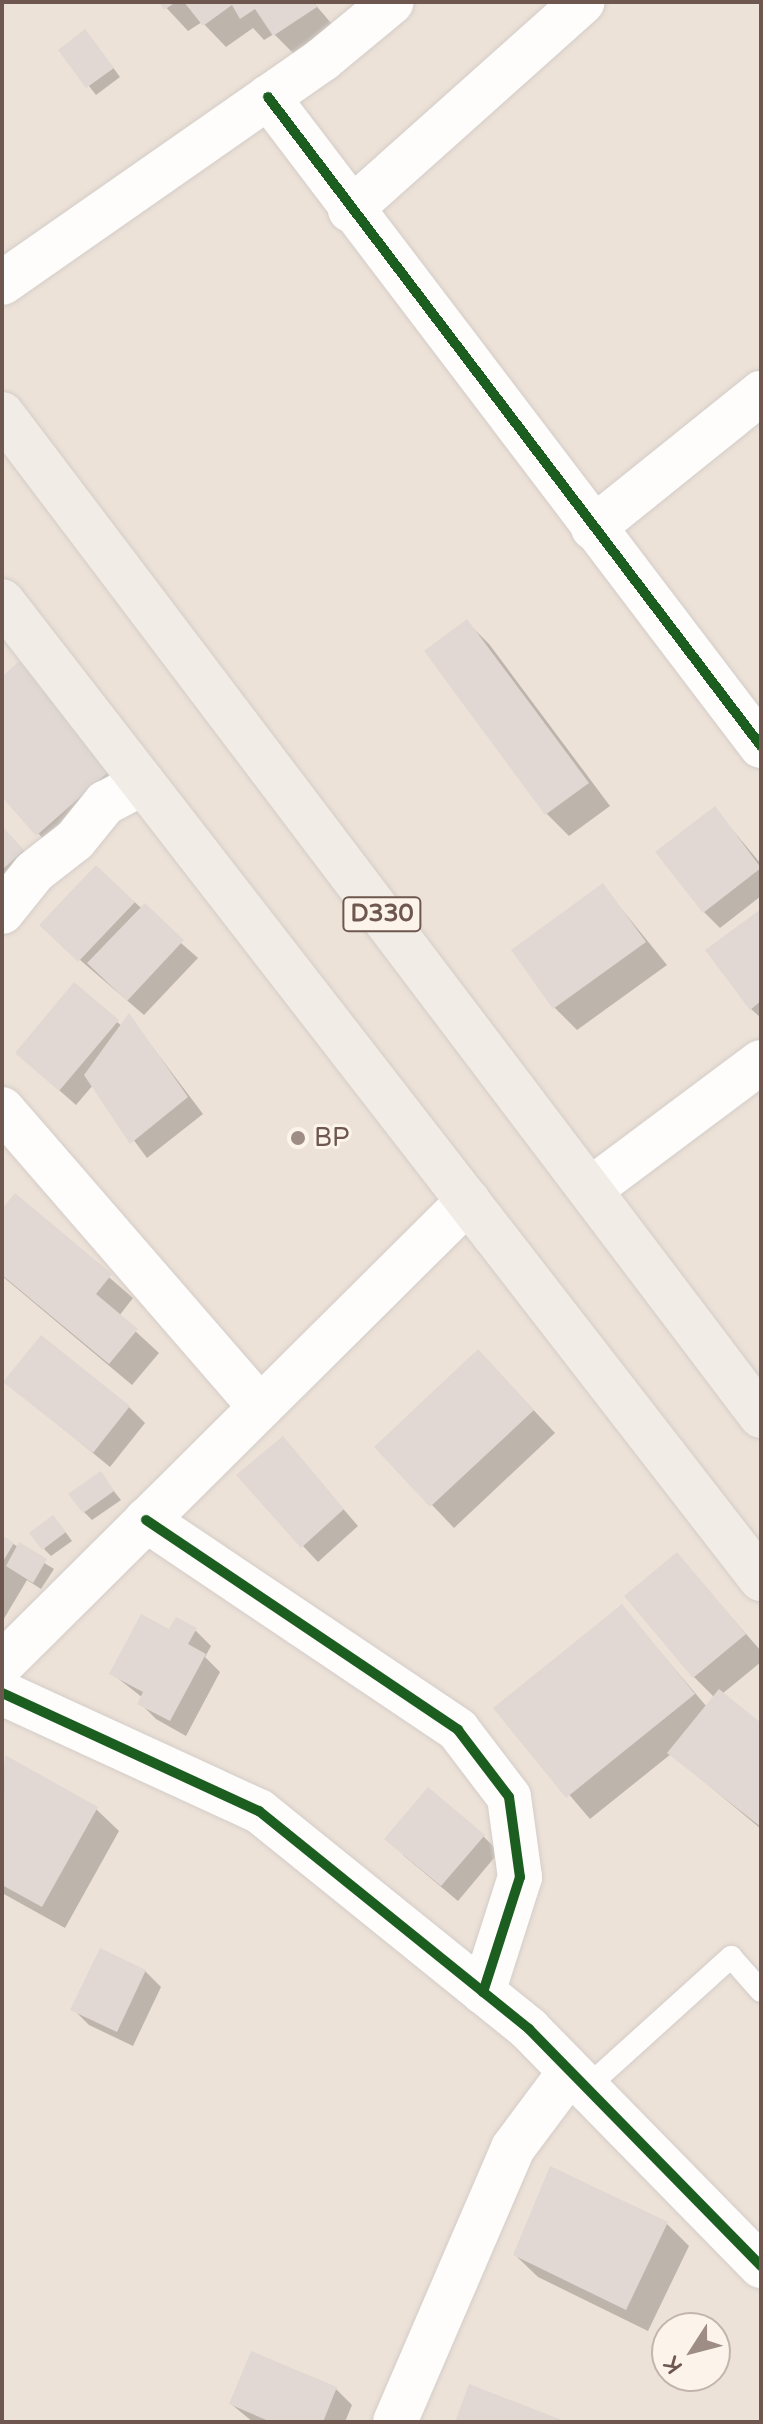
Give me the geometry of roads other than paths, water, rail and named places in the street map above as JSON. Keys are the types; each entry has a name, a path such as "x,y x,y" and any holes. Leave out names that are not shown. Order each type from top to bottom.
{"main road":[{"name":"D330","path":"2,414 761,1416"},
{"path":"2,601 761,1579"}],"street":[{"path":"350,210 583,2"},
{"path":"2,283 268,97 375,7"},
{"path":"268,97 350,210 761,746"},
{"path":"593,528 761,393"},
{"path":"2,912 34,872 75,840 105,803 143,783"},
{"path":"591,1189 761,1062"},
{"path":"8,1133 260,1407"},
{"path":"2,1664 468,1201"},
{"path":"146,1520 458,1730 509,1797 520,1877 483,1992"},
{"path":"2,1693 259,1811 529,2029 761,2266"},
{"path":"395,2422 513,2148 577,2081"}],"lane":[{"path":"577,2081 731,1957 761,1991"}],"place":[{"name":"BP","path":"298,1138"}]}
